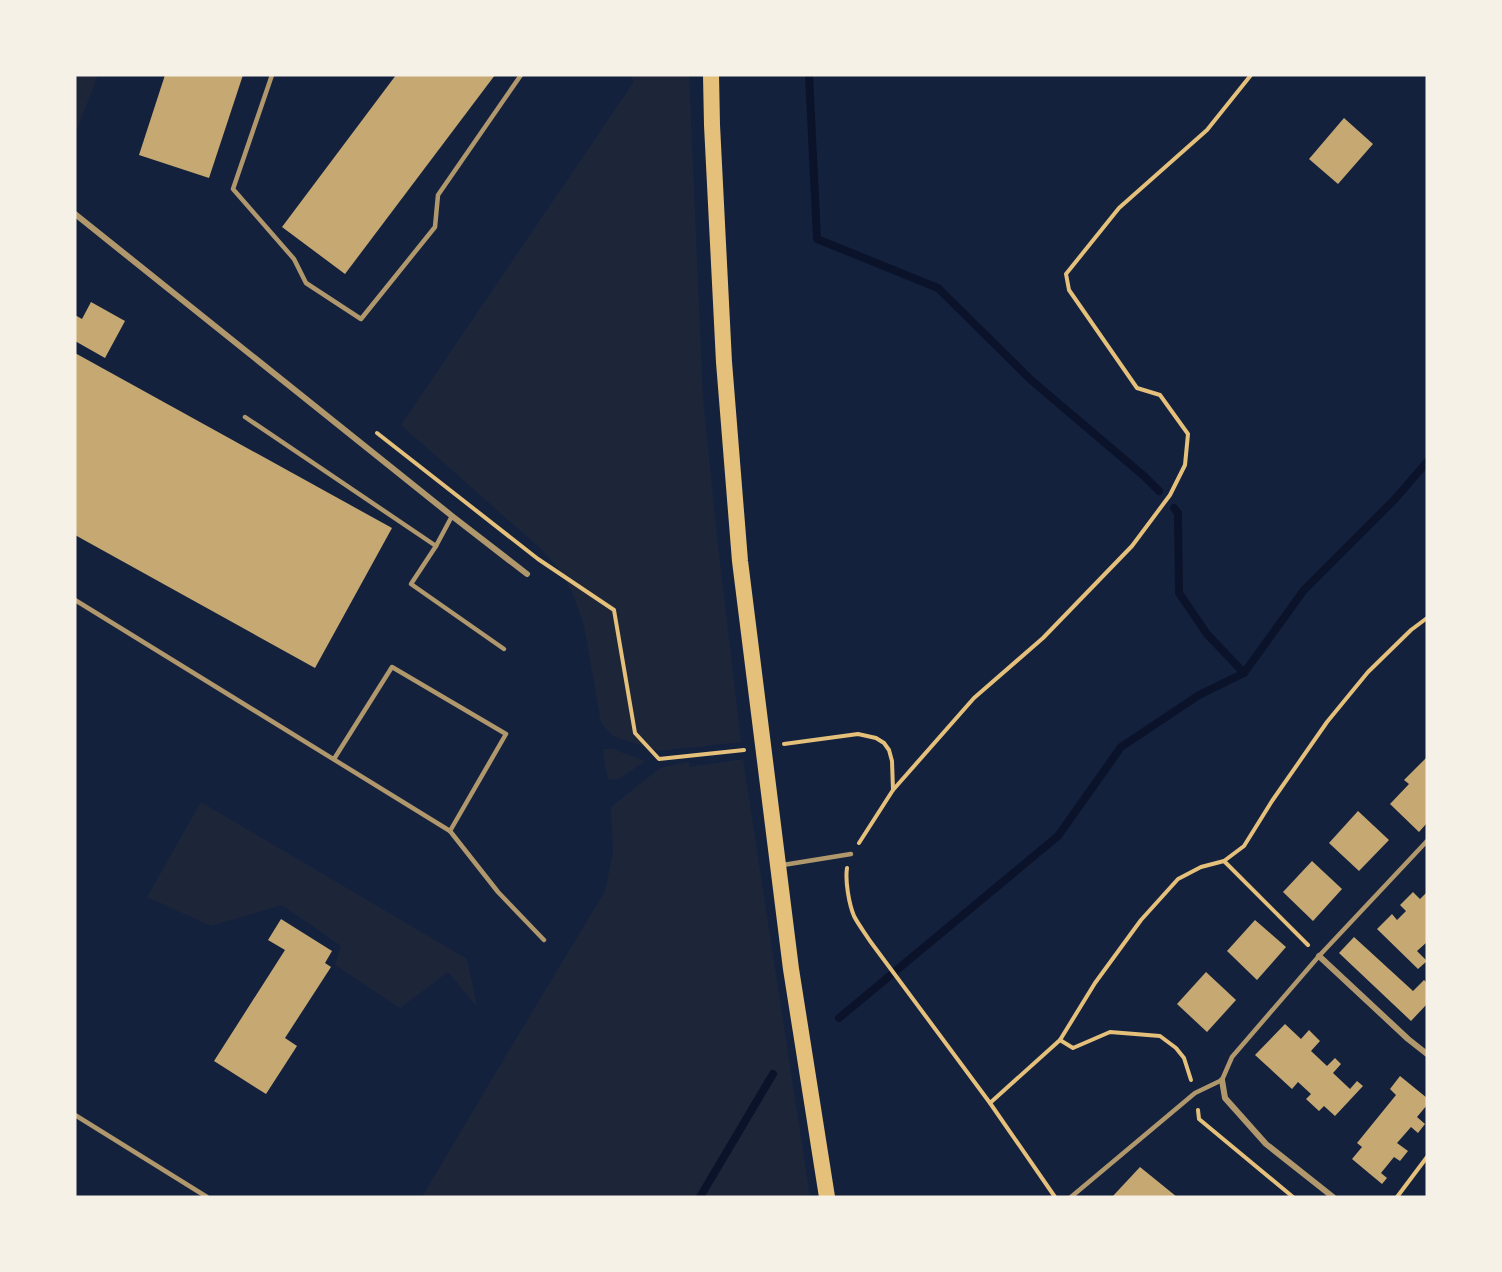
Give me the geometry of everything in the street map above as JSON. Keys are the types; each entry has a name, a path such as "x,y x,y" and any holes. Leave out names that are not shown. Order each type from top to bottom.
{"highway":[{"path":"711,75 712,136 725,374 740,561 777,866 827,1197"}],"street":[{"path":"75,214 527,574"},
{"path":"1319,957 1427,1054"},
{"path":"1222,1080 1225,1098 1266,1144 1334,1197"}],"lane":[{"path":"272,75 233,189 294,259 306,284 361,319 435,227 438,195 521,75"},
{"path":"245,417 436,546"},
{"path":"453,516 411,584 504,649"},
{"path":"75,600 450,831 498,892 544,940"},
{"path":"334,759 392,667 506,734 450,831"},
{"path":"1071,1197 1195,1093 1222,1080 1232,1057 1319,957 1427,842"},
{"path":"777,866 851,854"},
{"path":"75,1115 207,1197"}],"path":[{"path":"1056,1197 990,1103 870,941 854,916 846,873 851,854 893,790 974,698 1043,638 1132,546 1170,495 1185,465 1188,434 1160,395 1137,388 1069,290 1066,274 1119,208 1207,130 1251,75"},
{"path":"538,559 614,610 635,733 659,759 689,757"},
{"path":"990,1103 1060,1040 1095,983 1121,947 1141,920 1178,879 1201,867 1224,861 1244,846 1327,722 1368,672 1411,630 1427,618"},
{"path":"842,737 864,735 884,743 892,761 893,790"},
{"path":"1224,861 1319,957"},
{"path":"1060,1040 1073,1048 1110,1032 1160,1036 1176,1048 1184,1058 1195,1093 1199,1119 1293,1197"},
{"path":"1397,1197 1427,1157"}],"shaded area":[{"path":"75,75 98,75 75,134"},
{"path":"632,75 689,75 703,398 741,742 658,751 613,736 601,723 584,625 572,592 558,568 542,550 401,425 633,83"},
{"path":"603,749 613,749 645,761 619,779 609,780"},
{"path":"743,759 810,1197 422,1197 605,891 613,853 611,807 660,768 688,762 690,767"},
{"path":"201,802 467,959 477,1007 448,972 400,1008 335,965 341,946 282,905 211,926 147,897"}],"building":[{"path":"165,75 243,75 209,178 139,155"},
{"path":"396,75 495,75 345,274 282,227"},
{"path":"1344,118 1373,144 1338,184 1309,159"},
{"path":"91,302 125,321 105,358 75,341 75,315 82,319"},
{"path":"75,353 392,528 315,668 75,535"},
{"path":"1427,757 1427,823 1419,832 1390,804 1409,784 1404,780"},
{"path":"1358,811 1389,840 1359,871 1329,843"},
{"path":"1312,861 1342,889 1313,921 1283,892"},
{"path":"1413,892 1420,899 1427,892 1427,942 1417,951 1427,961 1418,969 1377,929 1392,914 1397,920 1406,911 1400,905"},
{"path":"281,919 332,951 325,963 331,967 285,1038 297,1046 266,1094 214,1061 285,950 268,940"},
{"path":"1255,920 1286,947 1257,980 1227,951"},
{"path":"1354,937 1413,991 1424,980 1427,983 1427,1004 1411,1021 1339,953"},
{"path":"1206,972 1236,1000 1207,1032 1177,1004"},
{"path":"1285,1024 1301,1039 1309,1030 1320,1041 1311,1051 1327,1066 1335,1058 1341,1064 1333,1073 1350,1089 1357,1081 1363,1086 1335,1116 1324,1106 1319,1111 1306,1099 1311,1094 1298,1082 1292,1089 1255,1055"},
{"path":"1400,1076 1427,1098 1427,1105 1417,1117 1425,1124 1418,1133 1411,1127 1397,1143 1408,1151 1400,1161 1394,1157 1381,1173 1387,1178 1382,1184 1352,1159 1362,1147 1357,1143 1396,1095 1390,1089"},
{"path":"1140,1167 1177,1197 1112,1197"}],"waterway":[{"path":"809,75 817,239 938,288 1031,380 1159,491"},
{"path":"839,1018 1058,836 1121,747 1199,695 1244,673 1304,590 1395,499 1427,462"},
{"path":"1174,508 1178,513 1179,593 1207,634 1244,673"},
{"path":"700,1197 773,1074"}]}
